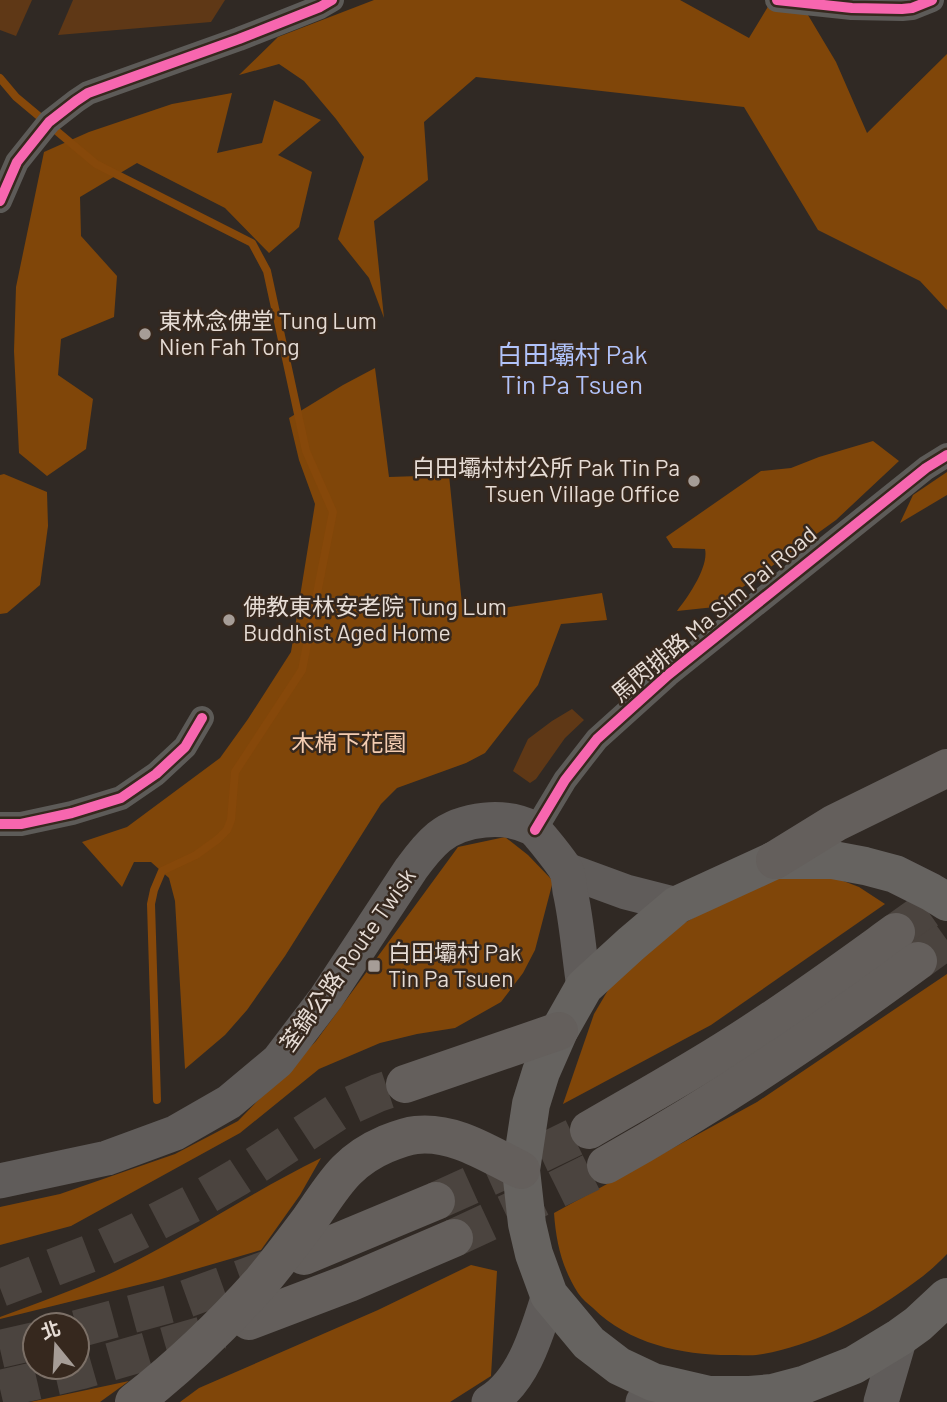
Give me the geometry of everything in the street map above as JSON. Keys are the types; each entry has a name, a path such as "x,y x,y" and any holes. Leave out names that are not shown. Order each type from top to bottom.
{"highway":[{"path":"775,860 835,824 947,768"},
{"path":"589,1130 734,1045 820,987 907,946 846,1014 763,1070 606,1165"},
{"path":"405,1084 559,1031"},
{"path":"134,1402 227,1318 262,1280 308,1222 332,1185 357,1160 378,1147 413,1135 436,1135 465,1142 521,1170"},
{"path":"304,1256 436,1201"},
{"path":"248,1321 349,1283 454,1238"}],"main road":[{"name":"荃錦公路 Route Twisk","path":"0,1181 107,1158 175,1133 229,1102 278,1061 326,998 411,869 441,836 460,826 482,821 505,821 535,830"},
{"path":"535,830 566,870 574,907 584,987"},
{"path":"947,902 895,874 865,866 833,860 775,860 677,905 584,987 559,1031 541,1072 531,1104 521,1170 527,1224 534,1254 549,1295 589,1343 619,1366 653,1382 709,1395 756,1399 806,1384 854,1365 900,1338 947,1297"},
{"path":"566,870 626,892 677,905"},
{"path":"489,1402 519,1370 536,1337 549,1295"},
{"path":"881,1402 900,1338"},
{"path":"643,1402 687,1391"}],"street":[{"path":"0,201 17,162 49,122 89,93 239,39 332,0"},
{"path":"777,0 852,8 902,9 932,0"},
{"name":"馬閃排路 Ma Sim Pai Road","path":"535,830 565,780 586,752 668,675 926,468 947,455"},
{"path":"0,824 21,824 72,813 121,798 156,775 185,747 202,718"}],"shaded area":[{"path":"0,0 32,0 16,36 0,30"},
{"path":"73,0 225,0 211,22 58,35"},
{"path":"572,709 584,720 565,738 536,779 530,783 513,771 528,739"}],"green space":[{"path":"374,0 680,0 749,38 772,0 799,0 836,62 867,133 947,54 947,310 920,281 818,230 744,107 476,77 424,122 428,180 374,221 384,318 369,278 338,239 364,157 304,81 279,64 239,75 278,37"},
{"path":"232,93 217,153 262,143 274,100 321,120 278,155 312,172 299,227 269,253 225,208 137,163 80,197 81,236 117,276 114,317 61,339 58,375 93,399 86,449 47,476 19,453 14,351 16,287 44,152 89,132 172,104"},
{"name":"木棉下花園","path":"375,368 389,477 449,475 463,614 602,593 607,620 561,624 538,685 485,753 466,763 397,788 381,804 285,956 247,1010 225,1035 185,1069 175,901 169,878 151,862 134,862 122,887 82,842 127,827 220,758 291,652 315,504 299,460 289,418"},
{"path":"873,441 899,461 836,520 715,607 677,611 701,573 705,549 673,548 666,537 761,471 791,468"},
{"path":"947,472 947,495 900,523 913,495"},
{"path":"4,474 47,492 48,526 40,585 7,613 0,614 0,475"},
{"path":"505,837 528,855 553,881 535,950 523,973 501,1002 455,1028 380,1043 319,1069 240,1133 71,1226 0,1245 0,1207 60,1194 175,1154 238,1121 316,1041 458,847"},
{"path":"795,874 833,877 859,887 885,904 711,1025 563,1104 594,1014 614,980 651,942 751,885"},
{"path":"947,974 947,1254 935,1266 898,1294 850,1323 799,1345 756,1355 717,1355 660,1346 624,1331 581,1297 564,1264 554,1213 757,1102"},
{"path":"321,1158 300,1195 261,1250 158,1280 32,1311 21,1311 21,1314 0,1319 133,1263"},
{"path":"471,1265 497,1271 491,1376 450,1402 180,1402 199,1388 378,1310"},
{"path":"129,1381 100,1402 30,1402"}],"waterway":[{"path":"0,78 16,97 96,164 252,243 267,271 306,451 333,512 302,670 235,772 231,820 227,830 196,855 162,871 154,890 151,904 157,1100"}],"tunnel":[{"path":"896,932 947,896"},
{"path":"918,961 947,940"},
{"path":"0,1288 94,1252 139,1231 238,1177 340,1110 405,1084"},
{"path":"436,1201 589,1130"},
{"path":"454,1238 606,1165"},
{"path":"91,1325 180,1301 285,1263"},
{"path":"0,1389 82,1370 221,1330"},
{"path":"0,1349 21,1344"}],"cycle path":[{"path":"0,201 17,162 49,122 88,93 239,39 332,0"},
{"path":"777,0 852,8 902,9 932,0"},
{"path":"535,830 565,780 597,739 668,675 926,468 947,455"},
{"path":"0,824 21,824 72,813 121,798 156,774 185,747 202,718"}],"place":[{"name":"東林念佛堂 Tung Lum Nien Fah Tong","path":"145,334"},
{"name":"白田壩村村公所 Pak Tin Pa Tsuen Village Office","path":"694,481"},
{"name":"佛教東林安老院 Tung Lum Buddhist Aged Home","path":"229,620"},
{"name":"白田壩村 Pak Tin Pa Tsuen","path":"374,966"}],"district":[{"name":"白田壩村 Pak Tin Pa Tsuen","path":"572,370"}]}
